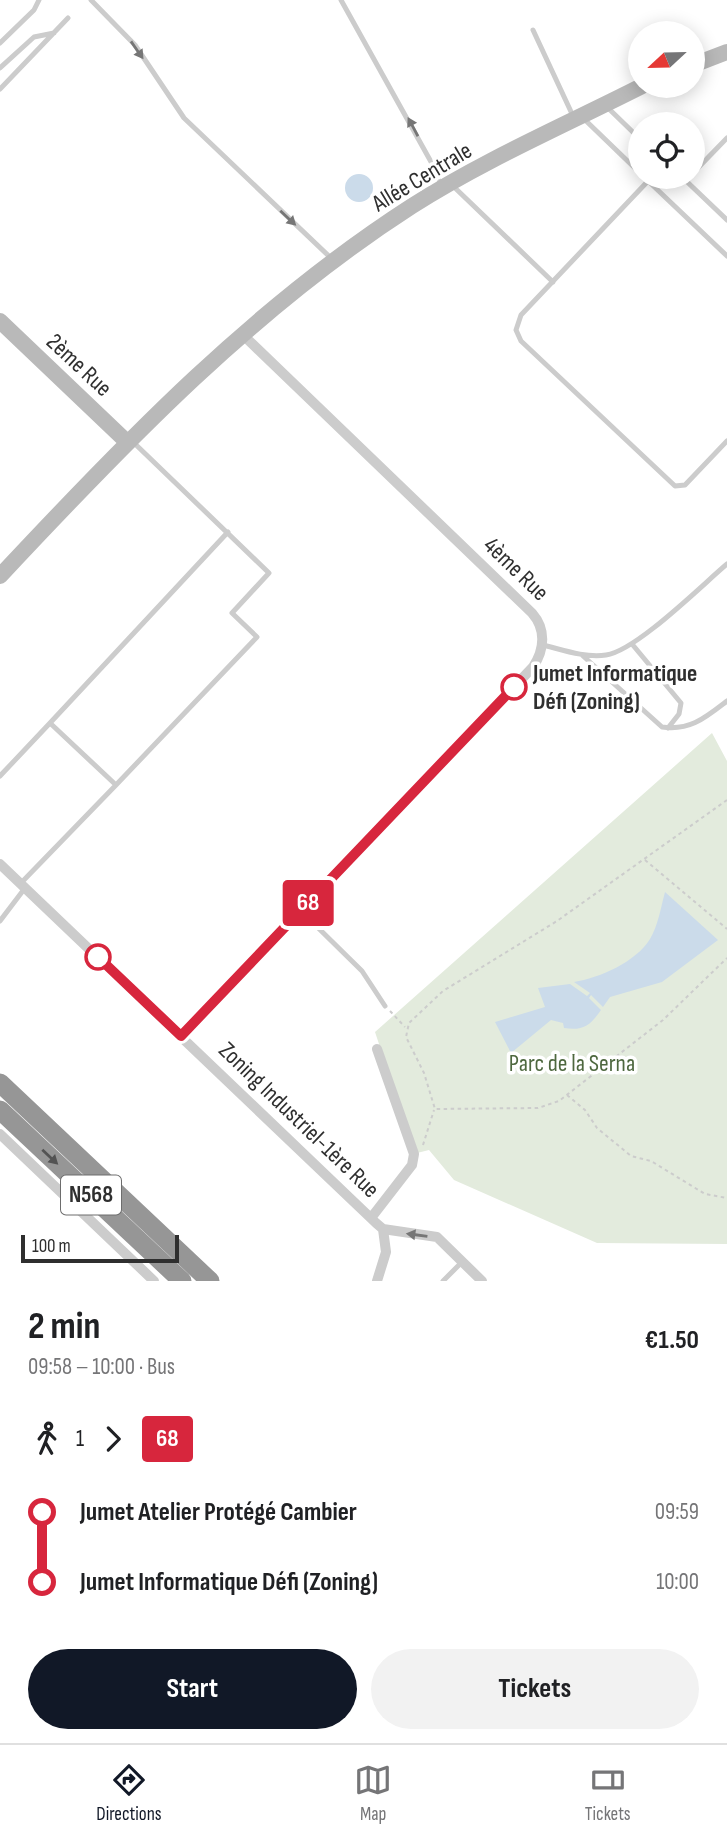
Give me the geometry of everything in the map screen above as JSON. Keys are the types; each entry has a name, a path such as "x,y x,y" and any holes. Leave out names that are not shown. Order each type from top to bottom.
{"highway":[{"name":"N568","path":"0,1083 210,1281"},
{"name":"N568","path":"0,1110 182,1281"}],"street":[{"path":"705,60 727,52"},
{"name":"Allée Centrale","path":"128,440 242,334 333,261 447,186 628,93"},
{"name":"2ème Rue","path":"0,321 128,440"},
{"name":"4ème Rue","path":"242,334 532,612 539,621 542,645"},
{"path":"0,576 128,440"},
{"path":"181,1036 533,667 542,645"},
{"name":"Zoning Industriel-1ère Rue","path":"0,864 371,1218 413,1160 411,1144 377,1049"},
{"path":"0,1135 154,1281"},
{"path":"371,1218 383,1229 437,1237 482,1281"},
{"path":"377,1281 386,1252 383,1229"}],"lane":[{"path":"0,43 34,10 39,0"},
{"path":"91,0 135,45 161,89 184,118 333,261"},
{"path":"341,0 447,186 553,282"},
{"path":"0,89 68,18"},
{"path":"533,30 578,118 628,163"},
{"path":"0,68 34,37 54,33"},
{"path":"604,105 628,128"},
{"path":"705,160 727,138"},
{"path":"634,189 521,315 516,330 521,341 675,485 685,485 727,441"},
{"path":"657,189 727,256"},
{"path":"699,189 727,220"},
{"path":"0,921 23,886 257,637 232,613 268,573 128,440"},
{"path":"0,776 228,533"},
{"path":"542,645 582,655 608,655 632,644 727,564"},
{"path":"632,644 681,703 679,714 668,728"},
{"path":"582,655 607,675 644,714 662,727 678,730 700,723 727,701"},
{"path":"50,723 116,785"},
{"path":"301,911 362,971 385,1006"},
{"path":"443,1281 463,1260"}],"path":[{"path":"406,1028 443,991 557,921 727,800"},
{"path":"645,859 727,929"},
{"path":"435,1109 538,1108 559,1101 663,1020 727,958"},
{"path":"385,1006 406,1028 435,1109 420,1155 413,1160"},
{"path":"567,1095 585,1110 597,1128 631,1156 651,1161 705,1194 727,1198"}],"green space":[{"name":"Parc de la Serna","path":"712,733 727,761 727,1244 597,1243 454,1180 429,1150 417,1153 377,1049 379,1044 375,1032"}],"water":[{"path":"359,174 369,178 373,188 369,198 359,202 349,198 345,188 349,178"},
{"path":"665,892 718,940 662,982 610,997 603,1007 591,995 589,998 601,1010 589,1024 571,1029 564,1028 563,1023 551,1020 511,1053 495,1022 545,1007 538,988 570,984 587,996 590,993 574,982 616,968 636,955 650,939"}],"bus line":[{"name":"68","path":"98,957 181,1036 514,687"}],"place":[{"name":"Jumet Informatique Défi (Zoning)","path":"514,687"}]}
